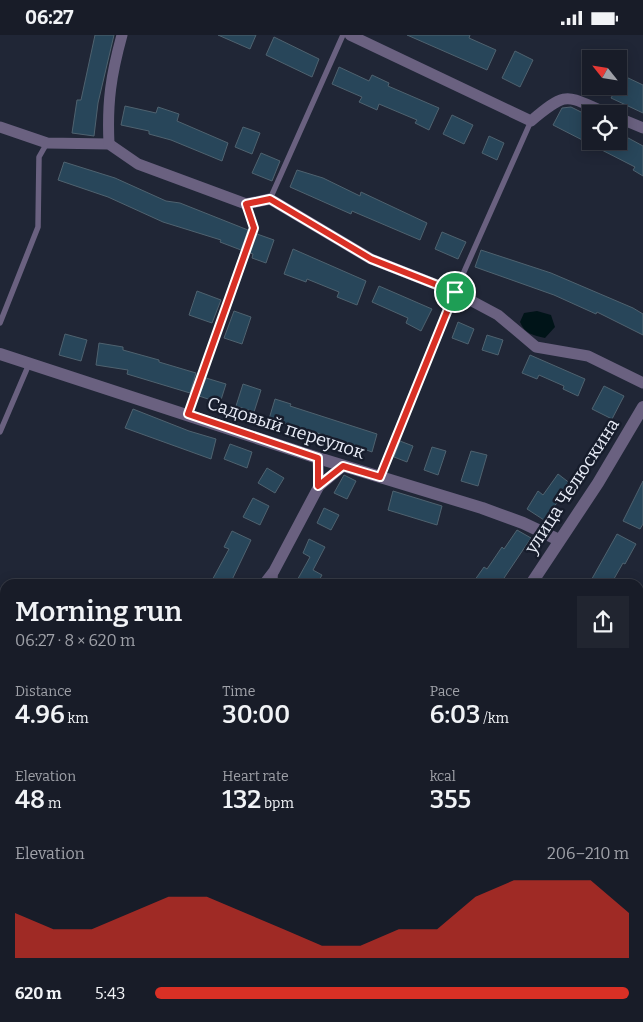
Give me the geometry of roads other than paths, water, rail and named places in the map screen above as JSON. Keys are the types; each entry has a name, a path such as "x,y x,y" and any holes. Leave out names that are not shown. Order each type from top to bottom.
{"street":[{"path":"109,144 107,110 111,78 122,35"},
{"path":"350,35 532,121 556,101 571,98 587,105"},
{"path":"627,121 643,128"},
{"path":"0,127 47,143 109,144 138,164 246,204 270,199 371,259 455,292 498,315 536,347 588,356 643,383"},
{"name":"Садовый переулок","path":"0,354 343,466 482,508 559,540"},
{"name":"улица Челюскина","path":"534,579 598,483 643,407"},
{"path":"318,458 318,486"},
{"path":"268,579 274,571 318,486 343,466"}],"lane":[{"path":"270,199 343,35"},
{"path":"380,477 455,292 532,121"},
{"path":"0,323 38,227 39,157 47,143"},
{"path":"188,414 254,228 246,204"},
{"path":"0,432 29,364"},
{"path":"274,571 275,579"}]}
